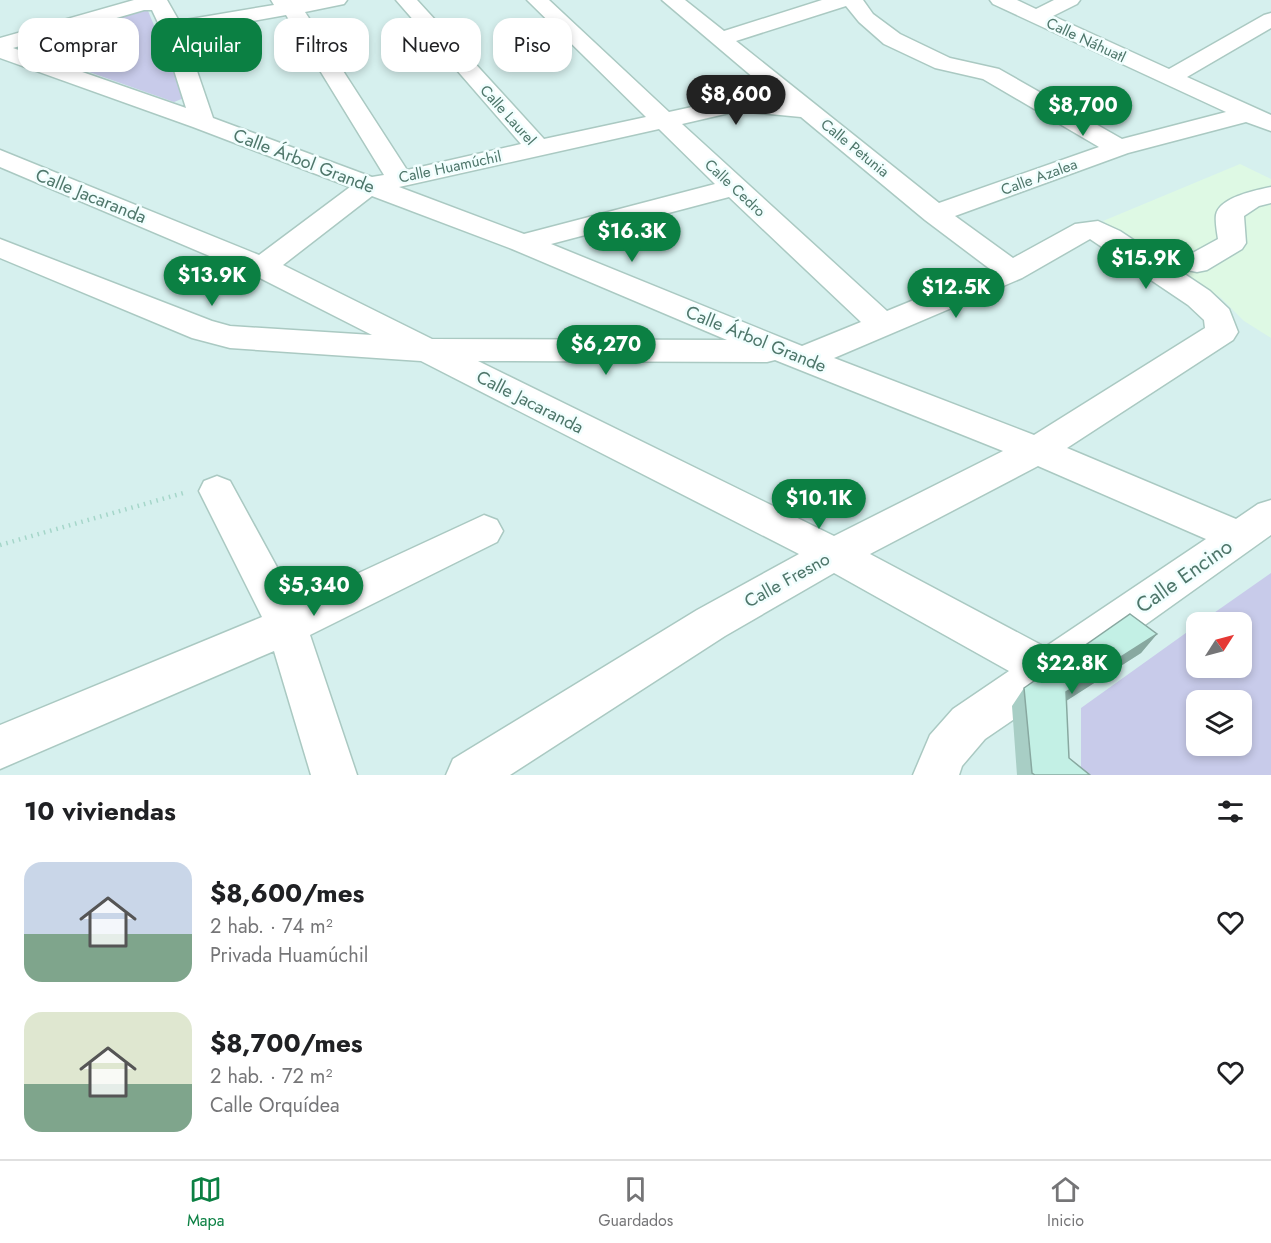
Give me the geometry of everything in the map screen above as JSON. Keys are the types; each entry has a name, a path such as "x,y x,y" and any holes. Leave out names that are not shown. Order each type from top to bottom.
{"street":[{"path":"225,18 287,5 337,0"},
{"name":"Calle Laurel","path":"406,0 539,149"},
{"name":"Calle Cedro","path":"537,0 882,324"},
{"name":"Calle Petunia","path":"672,0 935,214 1012,271"},
{"path":"721,39 844,0 892,39 943,63 991,74 1119,148"},
{"name":"Calle Náhuatl","path":"1000,0 1271,124"},
{"path":"1035,16 1070,0"},
{"path":"0,45 143,4 159,4 166,18"},
{"path":"287,5 399,178"},
{"path":"1169,78 1271,20"},
{"name":"Calle Árbol Grande","path":"0,51 202,122 522,243 794,355 1037,450 1255,526"},
{"path":"186,72 202,122"},
{"name":"Calle Huamúchil","path":"262,267 368,186 738,104 807,110"},
{"name":"Calle Azalea","path":"935,214 1119,148 1248,114"},
{"name":"Calle Jacaranda","path":"0,158 262,267 834,554 1049,670"},
{"path":"522,243 734,187"},
{"path":"1197,263 1232,243 1230,213 1250,200 1271,195"},
{"name":"Calle Fresno","path":"469,775 711,623 834,554 1037,450 1222,332 1218,316 1199,298 1098,230 1085,230 1012,271"},
{"path":"0,248 203,330 230,337 428,350 794,355 882,324 1012,271"},
{"path":"217,491 287,626 334,775"},
{"name":"Calle Encino","path":"936,775 946,751 969,724 1255,526"},
{"path":"0,747 287,626 484,531"}],"path":[{"path":"0,545 205,487 217,491"}],"shaded area":[{"path":"0,0 1271,0 1271,775 0,775"},
{"path":"146,6 151,18 151,72 173,72 184,98 174,102 89,72 139,72 139,18 105,18"},
{"path":"1240,164 1271,179 1271,338 1244,321 1221,298 1103,221"},
{"path":"1271,573 1271,775 1089,775 1081,768 1081,708 1186,633 1186,678 1252,678 1252,612 1215,612"}],"building":[{"path":"1130,614 1157,634 1066,692 1069,758 1090,775 1035,775 1032,773 1024,688"}]}
